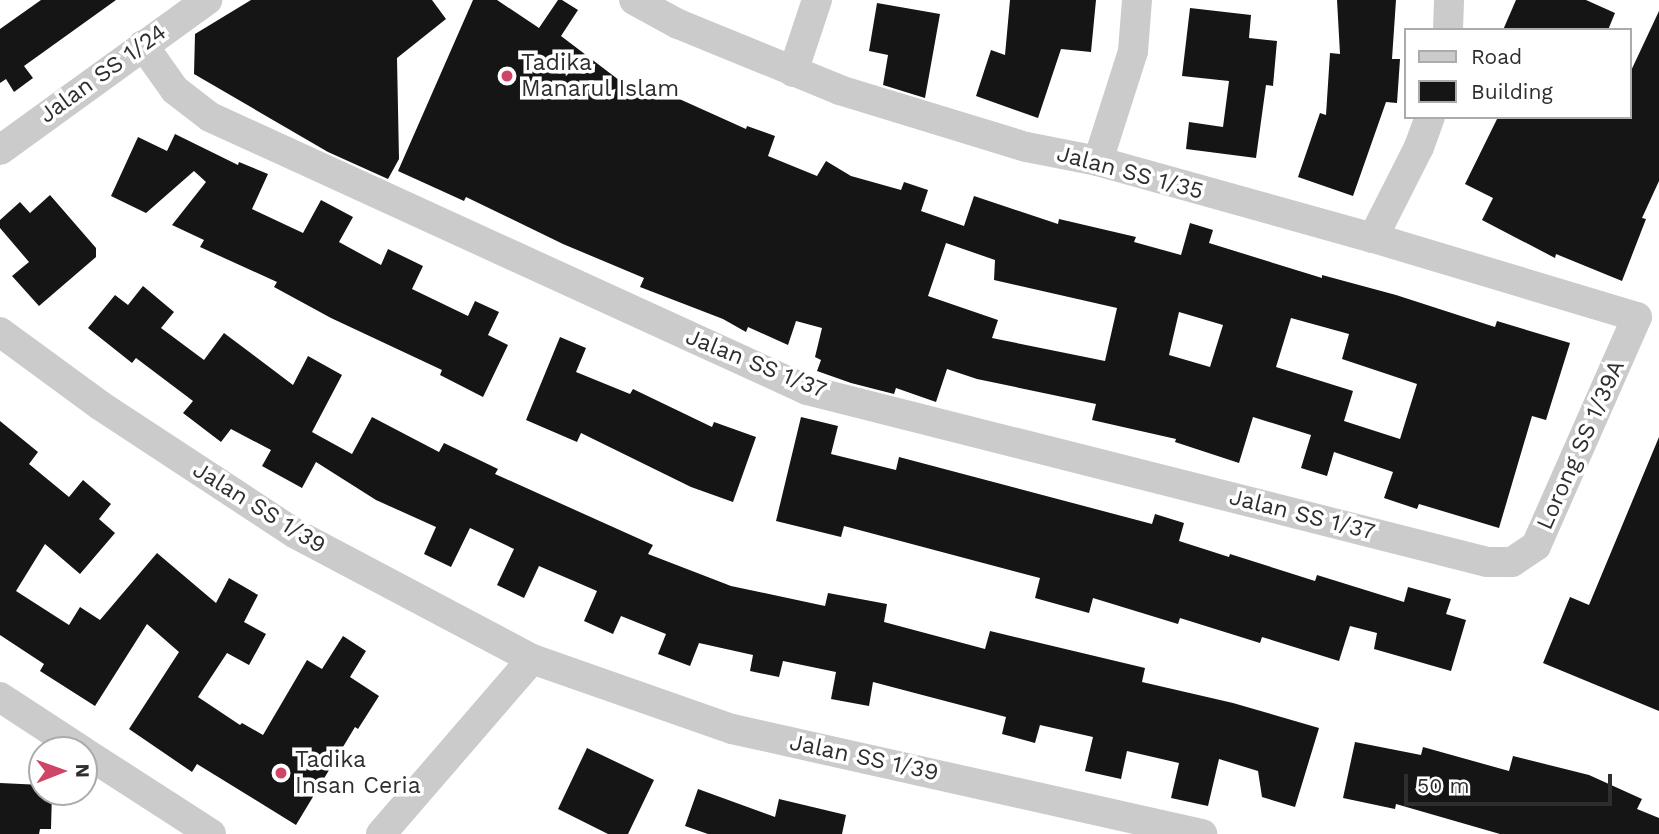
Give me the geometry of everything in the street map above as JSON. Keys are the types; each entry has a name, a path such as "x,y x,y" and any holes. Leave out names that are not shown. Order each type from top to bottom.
{"street":[{"name":"Jalan SS 1/24","path":"0,150 207,0"},
{"name":"Jalan SS 1/35","path":"634,0 678,24 840,90 1026,147 1098,161 1373,238 1637,317"},
{"path":"793,72 817,0"},
{"path":"1098,161 1133,51 1138,0"},
{"path":"1448,28 1449,0"},
{"name":"Jalan SS 1/37","path":"143,45 174,90 209,117 807,390 1487,562 1512,562"},
{"path":"1373,238 1419,146 1429,119"},
{"name":"Lorong SS 1/39A","path":"1512,562 1536,546 1637,317"},
{"name":"Jalan SS 1/39","path":"0,332 101,406 296,534 532,659 732,729 1202,834"},
{"path":"381,834 532,659"},
{"path":"2,700 58,736"},
{"path":"98,761 211,834"}],"building":[{"path":"41,0 116,0 24,66 33,78 14,92 6,79 0,83 0,29"},
{"path":"251,0 432,0 446,19 397,58 399,159 388,179 328,152 194,74 195,34"},
{"path":"473,0 497,0 539,28 558,0 562,0 578,10 561,36 640,96 646,84 746,129 747,126 775,136 768,156 817,176 826,161 851,176 901,190 904,182 928,190 921,211 964,226 974,196 1058,224 1059,219 1136,237 1134,242 1181,255 1190,223 1213,230 1209,243 1322,278 1322,275 1396,295 1495,327 1497,321 1570,343 1546,420 1532,416 1499,528 1419,504 1417,509 1384,498 1393,472 1334,452 1327,476 1301,468 1311,435 1253,417 1239,463 1175,442 1176,439 1092,420 1096,404 977,379 947,369 936,402 896,388 894,394 851,383 817,371 821,360 815,357 822,328 796,321 788,345 748,327 746,332 723,319 640,287 644,278 563,244 466,197 464,201 398,171","holes":["946,243 995,260 994,280 1117,308 1105,361 992,338 998,320 928,296","1179,312 1223,325 1210,367 1169,355","1291,318 1349,334 1342,359 1417,384 1400,439 1344,421 1353,391 1276,367"]},
{"path":"1010,0 1096,0 1091,52 1061,49 1038,118 976,96 991,50 1005,55"},
{"path":"1337,0 1396,0 1392,59 1400,59 1397,103 1386,102 1353,196 1298,177 1320,113 1326,115 1330,53 1340,54"},
{"path":"1516,0 1586,0 1615,13 1609,28 1504,28"},
{"path":"877,3 940,14 925,98 883,85 888,55 869,51"},
{"path":"1190,8 1251,15 1249,38 1277,41 1273,86 1266,85 1256,158 1186,149 1189,122 1223,127 1229,81 1182,76"},
{"path":"1659,11 1659,181 1642,218 1646,219 1622,281 1556,254 1555,258 1482,220 1493,198 1465,184 1497,119 1631,119 1631,71"},
{"path":"175,134 238,165 239,162 268,174 252,209 303,233 321,200 353,217 339,242 381,265 388,249 423,266 412,289 468,316 475,301 499,312 488,335 508,345 483,397 440,375 442,370 331,318 274,287 277,282 200,247 204,240 172,225 206,182 194,171 146,213 111,196 138,137 167,151"},
{"path":"50,195 96,248 96,257 39,306 12,276 29,262 0,228 0,220 20,202 30,213"},
{"path":"143,286 174,312 161,328 204,360 224,333 293,385 308,356 342,375 312,432 352,454 372,417 439,452 444,443 498,469 495,474 653,545 648,554 731,586 825,606 828,593 887,604 884,622 985,649 990,631 1145,668 1142,682 1233,703 1319,728 1295,807 1262,797 1258,771 1219,759 1208,806 1171,798 1179,763 1127,751 1121,779 1085,771 1093,737 1040,725 1035,743 1002,734 1006,717 873,682 869,706 831,699 836,672 783,661 779,677 750,671 753,655 699,643 690,666 658,654 666,634 621,616 613,634 584,621 597,591 539,566 524,598 497,585 514,549 470,528 451,567 424,554 436,527 376,500 316,462 302,488 262,466 271,450 231,429 221,442 183,413 193,401 136,358 132,363 88,328 115,295 128,305"},
{"path":"560,337 586,348 576,372 630,394 633,389 712,427 714,422 756,437 733,502 691,487 581,433 577,442 526,420"},
{"path":"801,417 838,426 831,454 896,470 899,457 1152,524 1155,514 1184,523 1179,541 1229,557 1230,554 1315,581 1317,575 1404,602 1408,587 1451,599 1446,614 1466,620 1451,671 1374,649 1377,633 1350,626 1339,661 1262,637 1260,643 1180,618 1178,624 1093,598 1089,613 1035,598 1040,578 844,526 841,537 776,521"},
{"path":"0,421 38,452 29,464 69,497 83,480 111,504 99,519 115,533 80,574 45,544 16,591 69,625 80,607 100,620 157,553 216,603 229,578 258,595 244,622 266,634 249,665 227,653 198,697 240,725 242,723 263,735 307,660 322,669 343,636 366,651 350,677 379,696 358,729 355,727 296,825 197,764 192,772 129,729 179,652 147,624 95,706 40,671 44,664 0,635"},
{"path":"1659,437 1659,711 1543,663 1570,597 1589,605"},
{"path":"1355,742 1421,755 1423,747 1509,771 1513,756 1589,775 1642,799 1637,809 1659,818 1659,834 1500,834 1396,804 1395,809 1343,798"},
{"path":"587,748 654,780 628,834 608,834 558,809"},
{"path":"0,783 28,784 28,806 52,806 51,829 40,829 39,834 0,834"},
{"path":"698,789 775,817 779,799 846,815 842,834 708,834 685,826"}],"place":[{"name":"Tadika Manarul Islam","path":"507,76"},
{"name":"Tadika Insan Ceria","path":"281,773"}]}
